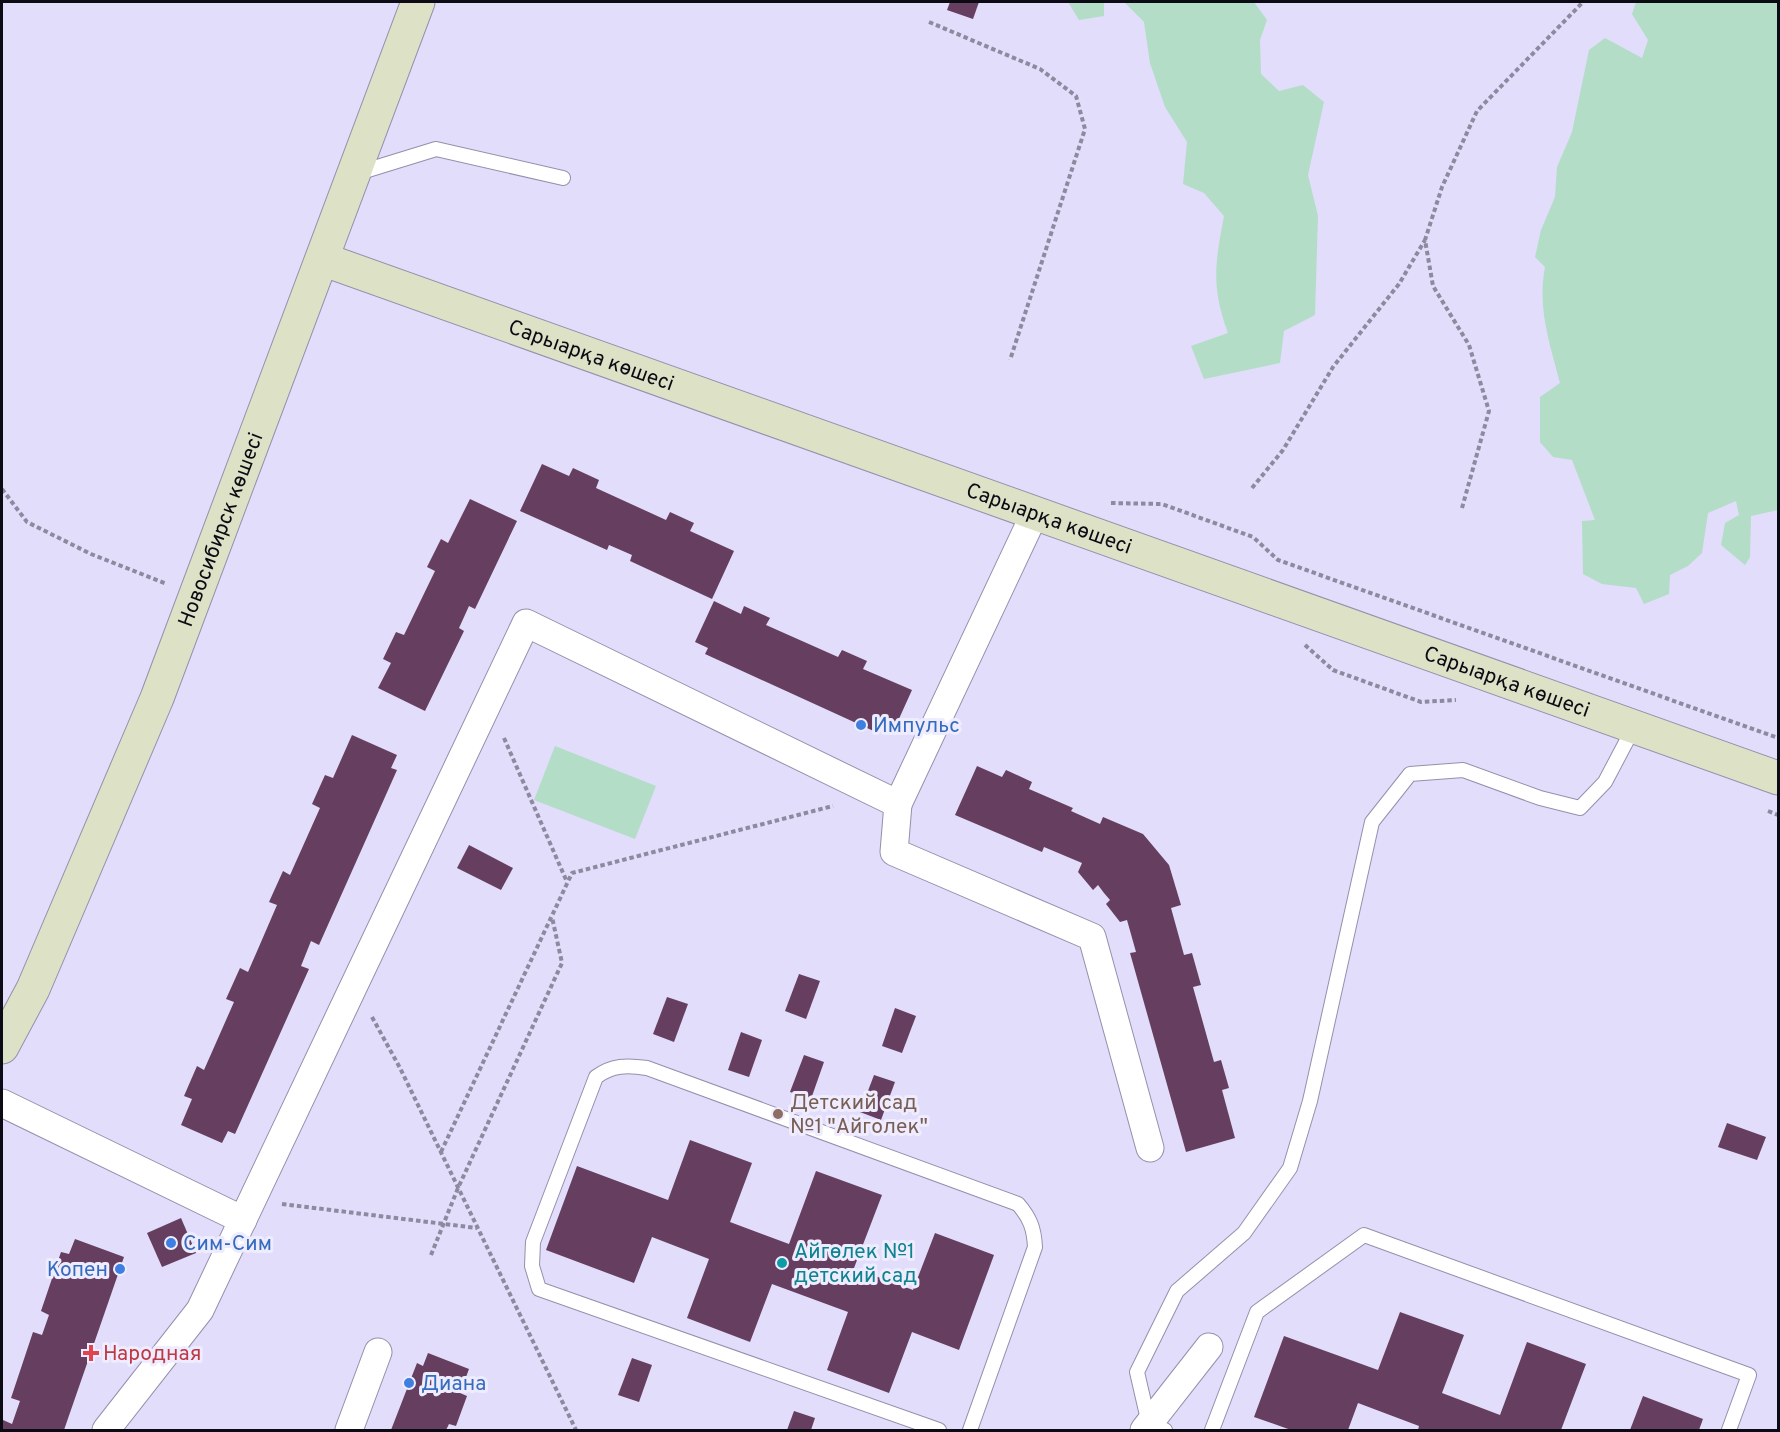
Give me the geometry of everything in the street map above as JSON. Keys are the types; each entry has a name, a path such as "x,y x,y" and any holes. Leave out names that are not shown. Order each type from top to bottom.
{"street":[{"name":"Новосибирск көшесі","path":"2,1047 33,989 157,698 418,2"},
{"name":"Сарыарқа көшесі","path":"322,259 1034,515 1779,778"},
{"path":"1034,515 888,799 894,852 1092,937 1150,1148"},
{"path":"111,1429 200,1310 526,623 888,799"},
{"path":"2,1103 248,1210"},
{"path":"1153,1428 1209,1347"},
{"path":"349,1431 378,1352"}],"lane":[{"path":"353,175 436,149 563,178"},
{"path":"1153,1428 1137,1371 1177,1291 1244,1233 1290,1168 1310,1101 1372,822 1410,774 1463,770 1540,798 1580,808 1605,782 1634,726"},
{"path":"939,1431 539,1289 532,1266 533,1242 596,1077 606,1070 626,1065 647,1068 1018,1204 1028,1215 1034,1228 1035,1247 970,1431"},
{"path":"1212,1431 1257,1312 1364,1234 1749,1375 1729,1431"}],"path":[{"path":"1252,488 1283,450 1333,367 1399,284 1425,240 1442,187 1477,111 1583,2"},
{"path":"929,22 1040,69 1076,96 1085,129 1010,360"},
{"path":"1425,240 1433,286 1469,345 1489,411 1462,508"},
{"path":"2,489 27,522 91,554 196,596"},
{"path":"1104,501 1115,505 1162,504 1253,537 1278,560 1779,738"},
{"path":"488,703 567,883"},
{"path":"441,1152 572,873 888,799"},
{"path":"430,1255 458,1188 562,963 552,917"},
{"path":"355,985 400,1068 576,1431"},
{"path":"248,1210 444,1222 478,1228"}],"green space":[{"path":"1068,2 1104,2 1104,16 1079,20"},
{"path":"1124,2 1254,2 1267,20 1260,40 1261,74 1279,91 1303,85 1324,102 1308,175 1318,216 1315,315 1284,331 1280,363 1204,379 1191,346 1228,333 1219,302 1216,275 1224,216 1204,193 1183,184 1187,142 1165,107 1150,63 1144,22"},
{"path":"1636,2 1778,2 1778,510 1751,516 1750,557 1745,565 1721,545 1725,523 1739,515 1736,501 1708,513 1702,553 1688,566 1670,575 1669,594 1644,604 1636,588 1602,584 1583,574 1582,521 1595,520 1572,460 1553,457 1540,442 1540,397 1560,383 1544,311 1545,267 1535,257 1541,230 1555,197 1557,167 1572,132 1589,50 1605,38 1642,58 1648,40 1632,14"},
{"path":"555,746 656,786 635,839 534,800"}],"building":[{"path":"950,2 979,2 973,19 947,10"},
{"path":"542,464 569,476 573,468 599,480 596,488 666,520 670,512 694,523 690,531 734,551 712,599 630,561 632,555 609,545 607,550 520,511"},
{"path":"470,499 517,521 475,609 469,606 459,628 464,631 425,711 378,688 391,663 383,659 396,632 404,635 435,571 427,567 441,539 448,543"},
{"path":"714,601 741,614 744,606 770,618 766,625 838,657 842,650 867,661 863,669 912,690 893,732 881,726 878,733 705,654 708,648 695,642"},
{"path":"352,735 397,755 391,768 397,770 319,945 311,941 301,966 309,969 235,1134 228,1131 222,1143 181,1125 192,1099 184,1096 197,1066 204,1070 234,1002 226,999 240,968 248,972 277,905 269,902 283,871 290,875 320,808 312,804 325,775 333,778"},
{"path":"977,766 1002,777 1006,770 1032,782 1029,789 1073,808 1071,811 1100,824 1103,817 1143,834 1169,865 1181,905 1171,908 1184,955 1192,953 1201,985 1193,987 1214,1062 1221,1060 1229,1088 1222,1090 1235,1138 1186,1152 1130,953 1136,952 1127,920 1120,922 1106,904 1110,900 1098,885 1093,890 1078,872 1082,863 1044,847 1042,852 955,815"},
{"path":"469,845 513,868 501,890 457,868"},
{"path":"799,974 820,981 806,1019 785,1011"},
{"path":"667,997 688,1004 674,1042 653,1034"},
{"path":"895,1008 916,1016 902,1053 882,1046"},
{"path":"741,1032 762,1040 749,1077 728,1070"},
{"path":"804,1055 824,1062 811,1099 790,1092"},
{"path":"874,1075 895,1082 881,1120 860,1112"},
{"path":"1727,1123 1766,1137 1757,1160 1718,1147"},
{"name":"Айгөлек №1 детский сад","path":"690,1140 752,1163 730,1222 789,1244 816,1171 882,1195 854,1268 913,1290 935,1233 994,1255 959,1350 912,1332 889,1393 827,1370 848,1312 772,1284 750,1342 687,1318 709,1259 652,1237 634,1283 546,1250 577,1166 668,1200"},
{"name":"Сим-Сим","path":"181,1218 196,1253 162,1267 147,1233"},
{"path":"75,1239 124,1257 64,1430 2,1430 3,1420 12,1424 20,1401 11,1398 33,1332 42,1335 49,1315 41,1311 61,1252 69,1254"},
{"path":"1400,1312 1464,1335 1442,1393 1500,1415 1527,1342 1586,1364 1561,1430 1418,1430 1419,1426 1358,1403 1348,1430 1291,1430 1254,1417 1284,1336 1378,1370"},
{"path":"428,1353 469,1369 460,1393 467,1396 456,1426 449,1424 446,1430 391,1430 417,1363 423,1366"},
{"path":"632,1358 652,1365 639,1402 618,1395"},
{"path":"1643,1396 1703,1419 1699,1430 1630,1430"},
{"path":"794,1411 815,1418 811,1430 787,1430"}],"place":[{"name":"Импульс","path":"861,725"},
{"name":"Детский сад №1 \"Айголек\"","path":"778,1114"},
{"name":"Сим-Сим","path":"171,1243"},
{"name":"Айгөлек №1 детский сад","path":"782,1263"},
{"name":"Копен","path":"120,1269"},
{"name":"Народная","path":"91,1353"},
{"name":"Диана","path":"409,1383"}]}
